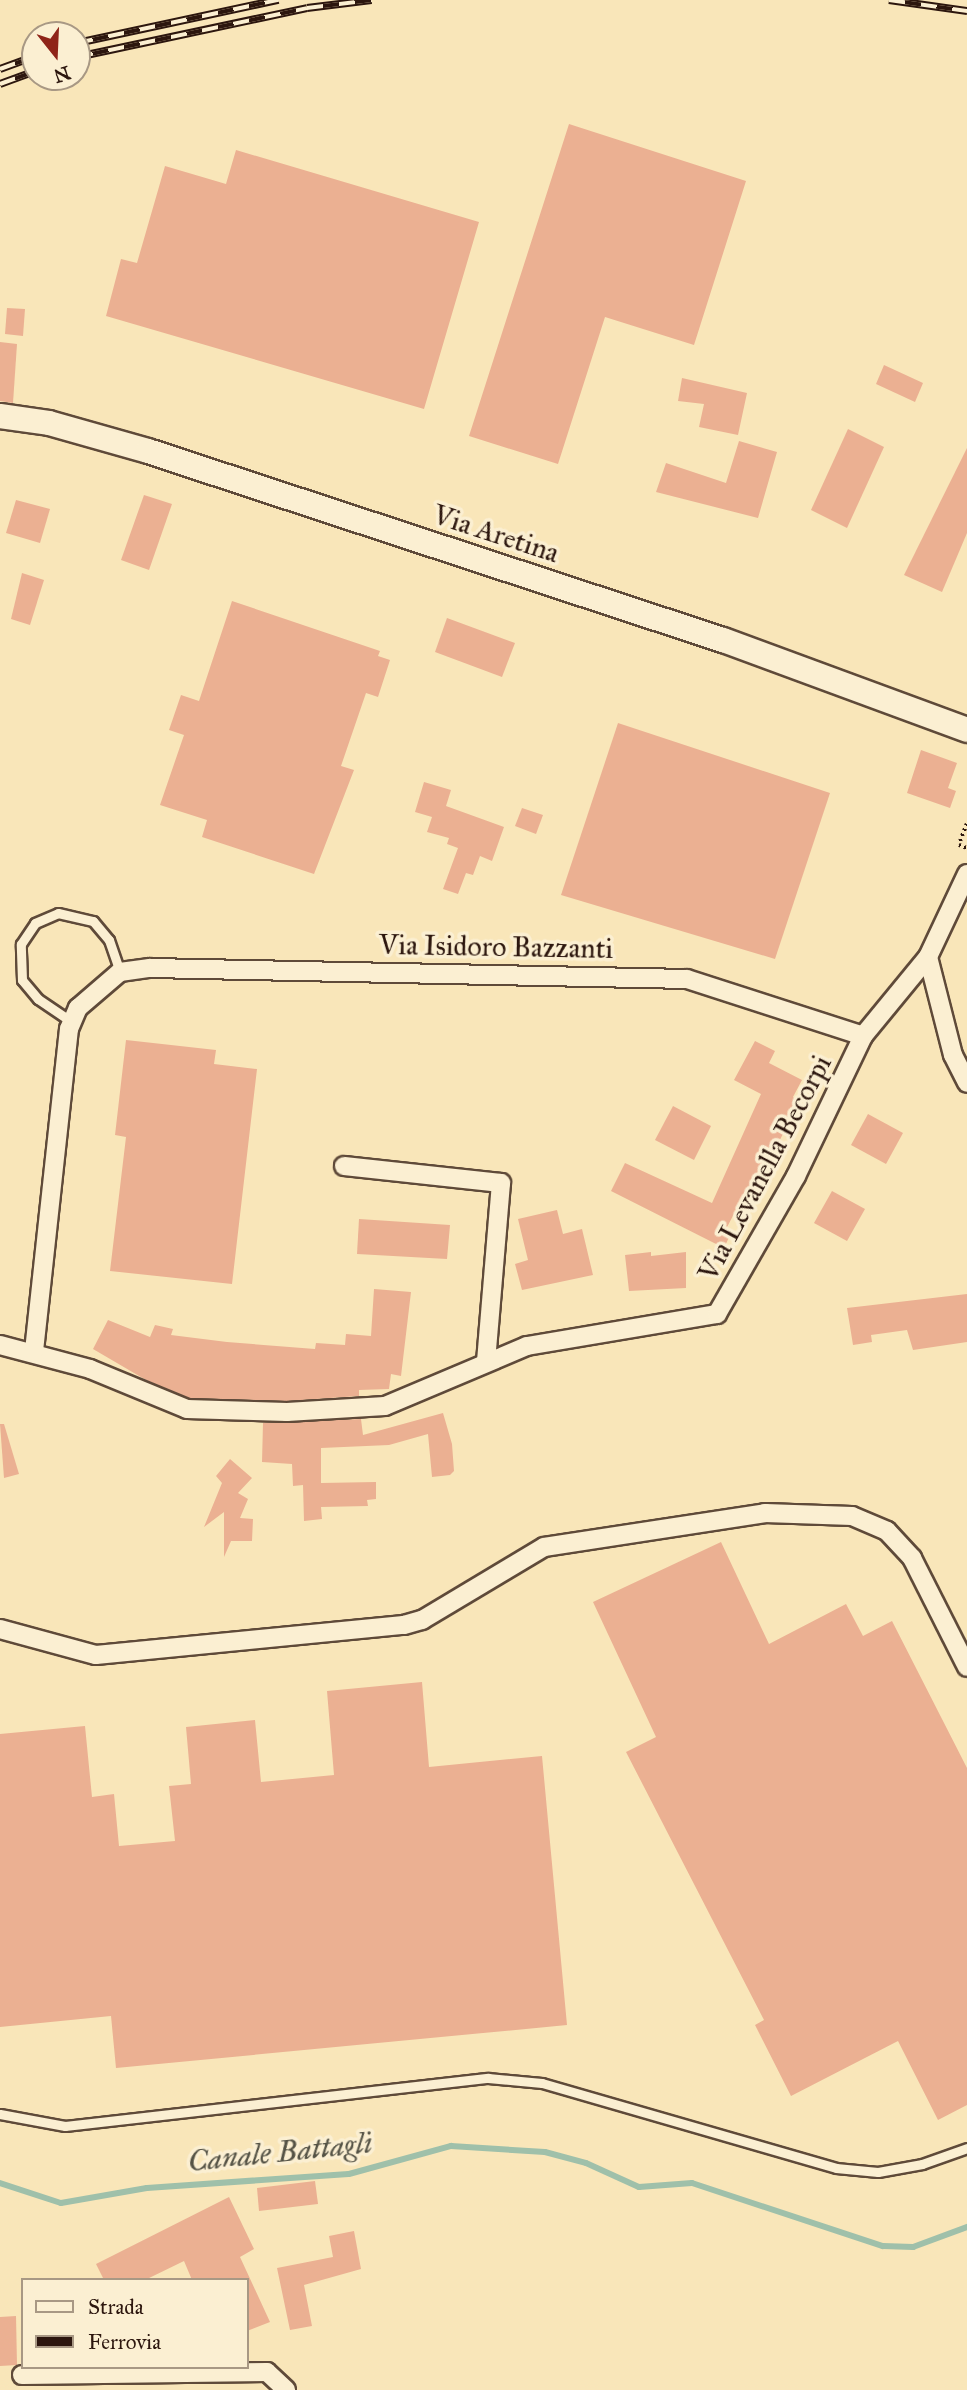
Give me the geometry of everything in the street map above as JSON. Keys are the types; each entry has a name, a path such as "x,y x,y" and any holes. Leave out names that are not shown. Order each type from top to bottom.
{"street":[{"name":"Via Aretina","path":"0,416 49,423 148,452 723,640 967,730"},
{"name":"Via Levanella Becorpi","path":"0,1345 34,1351 187,1409 287,1412 385,1406 486,1360 582,1334 717,1314 796,1176 863,1036 928,957 967,874"},
{"path":"928,957 953,1055 967,1083"},
{"name":"Via Isidoro Bazzanti","path":"120,972 150,968 687,979 863,1036"},
{"path":"34,1351 72,1023 78,1008 120,972"},
{"path":"344,1167 501,1183 486,1360"},
{"path":"0,1629 96,1655 404,1625 422,1620 544,1547 765,1513 840,1516 887,1531 912,1558 967,1667"},
{"path":"22,2375 267,2372 286,2390"}],"lane":[{"path":"72,1023 38,999 22,980 21,944 35,923 70,913 93,921 109,940 120,972"},
{"path":"0,2114 65,2126 488,2078 542,2083 836,2168 878,2172 922,2164 967,2148"}],"path":[{"path":"967,824 959,845 967,848"}],"building":[{"path":"569,124 746,181 694,345 605,317 558,464 469,436"},
{"path":"236,150 479,222 424,409 106,316 121,259 137,263 165,166 226,184"},
{"path":"7,308 25,309 23,336 5,334"},
{"path":"0,342 17,344 13,403 0,401"},
{"path":"884,365 923,383 915,402 876,384"},
{"path":"682,378 747,393 738,435 699,427 704,404 678,401"},
{"path":"848,429 884,447 847,528 811,510"},
{"path":"739,441 777,452 758,518 656,492 666,463 726,483"},
{"path":"967,448 967,533 942,592 904,575"},
{"path":"144,495 172,504 149,570 121,560"},
{"path":"16,500 50,509 40,543 6,533"},
{"path":"22,573 44,580 30,625 11,619"},
{"path":"232,601 380,651 378,656 390,660 378,697 366,693 341,766 354,770 314,874 202,837 207,820 160,805 184,735 169,730 181,695 199,701"},
{"path":"447,618 515,643 502,677 435,652"},
{"path":"618,723 830,793 775,959 561,895"},
{"path":"921,750 957,763 948,788 956,791 950,808 907,793"},
{"path":"424,782 451,790 446,806 504,827 492,861 480,856 473,875 466,873 458,894 443,889 458,848 447,844 449,838 427,832 432,817 415,812"},
{"path":"522,808 543,815 536,834 515,826"},
{"path":"126,1040 216,1050 214,1064 257,1069 232,1284 110,1271 126,1137 115,1135"},
{"path":"755,1041 775,1051 769,1063 802,1080 793,1097 800,1101 753,1192 747,1189 725,1231 731,1233 724,1248 611,1191 625,1163 712,1203 761,1094 734,1080"},
{"path":"673,1106 711,1126 694,1160 655,1140"},
{"path":"868,1114 903,1133 886,1164 851,1145"},
{"path":"832,1191 865,1209 847,1241 814,1223"},
{"path":"557,1210 563,1234 582,1229 593,1275 522,1290 515,1264 528,1260 518,1219"},
{"path":"359,1219 450,1225 447,1259 357,1254"},
{"path":"651,1252 651,1256 686,1252 686,1288 629,1291 625,1255"},
{"path":"374,1289 411,1292 401,1376 391,1374 389,1389 359,1390 359,1396 287,1401 189,1398 146,1380 93,1349 108,1320 150,1337 155,1325 173,1329 171,1335 227,1342 315,1349 316,1343 345,1345 346,1334 371,1336"},
{"path":"967,1294 967,1342 913,1350 907,1330 871,1335 872,1342 853,1345 847,1308"},
{"path":"443,1413 452,1444 454,1471 450,1475 432,1477 428,1434 389,1445 321,1448 321,1483 376,1482 376,1499 367,1500 368,1506 321,1507 322,1519 304,1521 303,1485 293,1486 292,1464 262,1462 263,1423 361,1419 363,1435"},
{"path":"0,1424 4,1424 19,1474 4,1478"},
{"path":"230,1459 252,1478 238,1493 248,1499 240,1518 253,1519 252,1541 231,1541 224,1557 224,1512 204,1527 222,1483 216,1476"},
{"path":"721,1542 769,1644 846,1604 863,1636 892,1621 967,1768 967,2105 938,2120 898,2041 791,2096 755,2025 764,2020 626,1752 656,1737 593,1602"},
{"path":"422,1682 429,1767 542,1756 567,2025 116,2068 111,2016 0,2027 0,1734 85,1726 92,1797 114,1794 119,1846 175,1841 169,1786 191,1784 186,1727 255,1720 261,1782 334,1775 327,1691"},
{"path":"315,2181 318,2204 259,2211 257,2188"},
{"path":"229,2197 254,2249 240,2257 270,2322 248,2331 248,2278 191,2278 184,2261 149,2278 103,2278 96,2264"},
{"path":"354,2231 361,2269 304,2285 312,2326 290,2330 277,2268 333,2257 329,2236"},
{"path":"16,2316 17,2365 0,2366 0,2317"}],"waterway":[{"name":"Canale Battagli","path":"0,2183 61,2203 147,2188 349,2174 451,2146 545,2152 586,2163 639,2187 692,2183 883,2246 913,2247 967,2227"}],"railway":[{"path":"91,40 278,0"},
{"path":"91,54 307,8 372,0"},
{"path":"889,0 967,11"},
{"path":"0,69 21,61"},
{"path":"0,84 21,76"}]}
